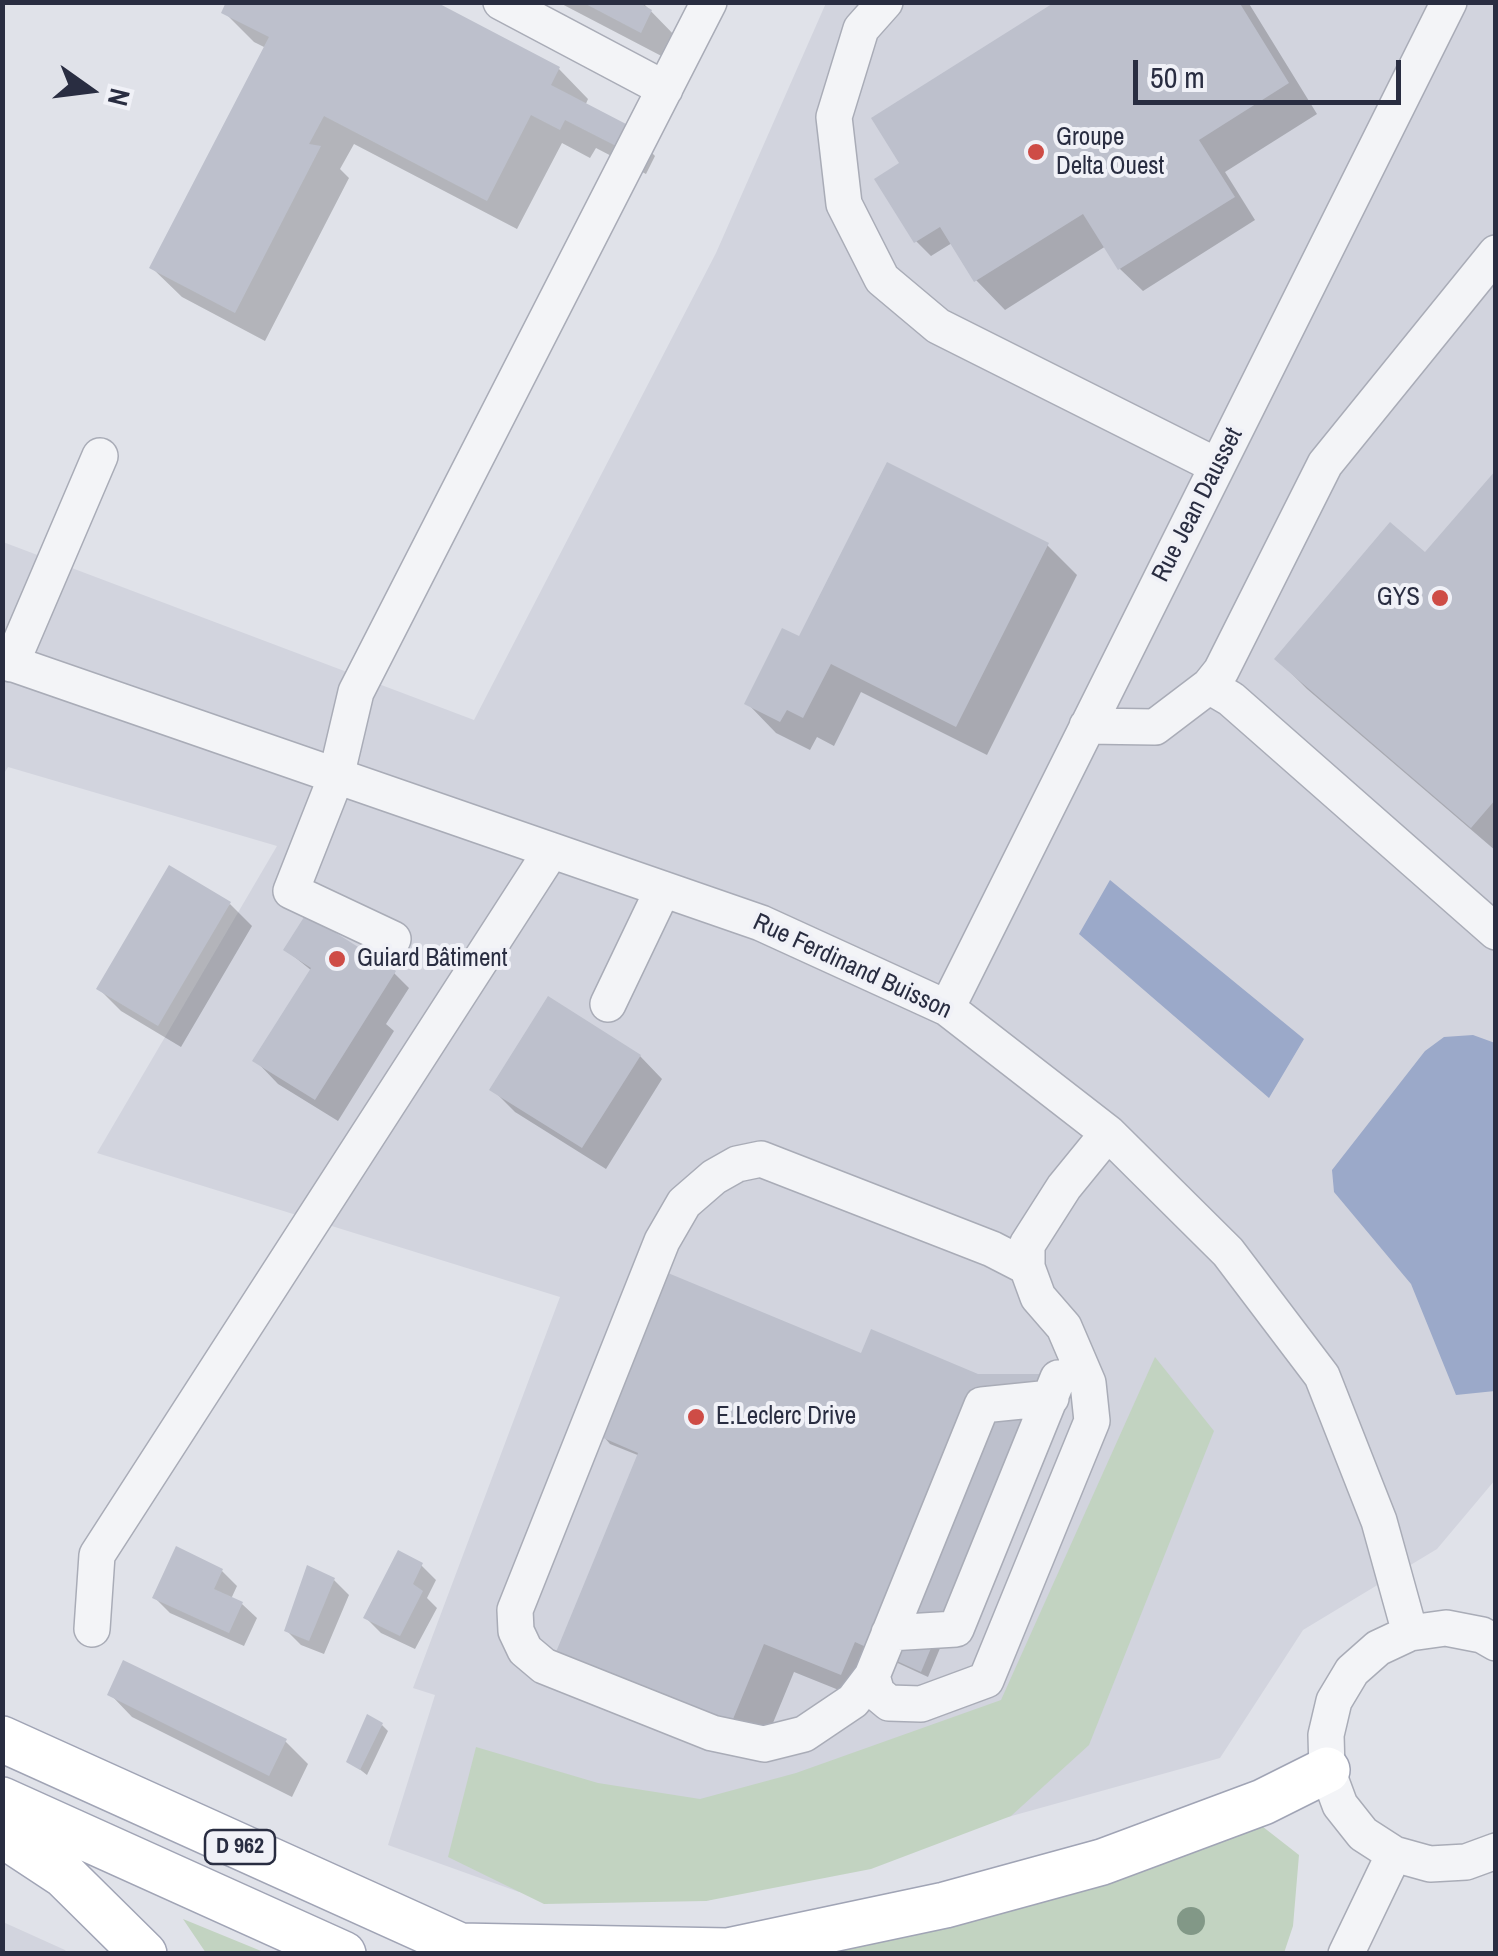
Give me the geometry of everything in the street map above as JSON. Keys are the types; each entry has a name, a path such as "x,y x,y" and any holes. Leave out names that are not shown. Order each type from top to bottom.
{"main road":[{"name":"D 962","path":"2,1740 468,1950"},
{"path":"468,1950 728,1951 945,1905 1102,1862 1264,1802 1327,1770"},
{"name":"D 962","path":"2,1800 343,1954"},
{"path":"2,1834 64,1875 144,1954"}],"street":[{"path":"501,2 665,90"},
{"path":"393,940 291,891 336,776 356,692 709,2"},
{"path":"885,2 861,30 834,117 844,204 882,279 938,326 1217,466"},
{"name":"Rue Jean Dausset","path":"947,1008 1449,2"},
{"path":"1087,726 1155,727 1209,686 1221,671 1325,464 1496,253"},
{"path":"7,662 100,456"},
{"name":"Rue Ferdinand Buisson","path":"7,662 761,923 947,1008 1108,1133 1228,1252 1322,1376 1379,1521 1410,1633"},
{"path":"1209,686 1231,699 1496,932"},
{"path":"92,1628 97,1555 550,851"},
{"path":"608,1004 663,889"},
{"path":"872,1676 878,1693 888,1703 921,1704 986,1680 1092,1421 1088,1383 1064,1327 1038,1298 1027,1268 1028,1245 1038,1225 1108,1133"},
{"path":"1027,1268 992,1249 761,1160 737,1164 714,1177 684,1203 662,1240 514,1610 516,1631 525,1650 544,1666 712,1733 764,1744 804,1734 845,1708 872,1676 982,1404 1052,1398"},
{"path":"889,1634 956,1629 1052,1398 1064,1327"},
{"path":"1496,1642 1446,1628 1410,1633 1378,1648 1352,1671 1334,1701 1326,1735 1327,1770 1340,1805 1363,1834 1394,1854 1430,1864 1466,1862 1496,1851"},
{"path":"1346,1954 1394,1854"}],"shaded area":[{"path":"826,3 1495,3 1495,1480 1437,1549 1303,1630 1220,1758 706,1901 519,1892 388,1845 435,1695 413,1688 560,1297 97,1153 277,846 8,767 3,775 3,542 474,720 716,253"},
{"path":"3,1922 65,1950 67,1953 3,1953"}],"green space":[{"path":"1155,1357 1214,1431 1089,1745 1011,1816 871,1869 706,1901 544,1904 448,1857 476,1747 598,1783 700,1799 796,1773 1001,1700"},
{"path":"1258,1823 1299,1855 1293,1926 1284,1953 710,1954"},
{"path":"183,1919 266,1953 206,1953"}],"water":[{"path":"1110,880 1304,1039 1269,1098 1079,934"},
{"path":"1473,1035 1495,1043 1495,1391 1456,1395 1411,1284 1334,1192 1332,1170 1425,1051 1444,1037"}],"building":[{"path":"226,2 436,2 560,67 551,85 626,124 616,146 565,120 560,130 531,115 487,201 324,116 309,144 321,146 235,313 149,268 269,37 221,13"},
{"path":"582,2 638,2 652,10 641,33"},
{"name":"Groupe Delta Ouest","path":"1055,2 1239,2 1289,83 1199,140 1235,197 1118,270 1083,214 974,282 940,227 914,243 874,179 899,163 871,118"},
{"path":"887,462 1049,543 956,727 831,664 803,718 787,710 780,722 744,704 782,628 799,636"},
{"path":"1496,470 1496,799 1471,828 1274,659 1390,522 1425,552"},
{"path":"169,865 231,902 158,1026 96,989"},
{"path":"306,914 396,971 315,1100 252,1061 311,968 283,950"},
{"path":"548,996 641,1055 582,1148 489,1090"},
{"path":"668,1273 861,1353 871,1329 978,1374 1046,1374 921,1672 855,1642 841,1675 764,1644 731,1724 556,1652 638,1453 601,1437"},
{"path":"176,1546 223,1569 214,1589 243,1602 229,1633 152,1598"},
{"path":"398,1550 423,1563 413,1584 423,1591 400,1636 363,1618"},
{"path":"307,1565 335,1578 309,1641 284,1631"},
{"path":"123,1660 287,1739 269,1776 107,1695"},
{"path":"367,1714 383,1723 360,1770 346,1762"}],"place":[{"name":"Groupe Delta Ouest","path":"1036,152"},
{"name":"GYS","path":"1440,598"},
{"name":"Guiard Bâtiment","path":"337,959"},
{"name":"E.Leclerc Drive","path":"696,1417"}]}
